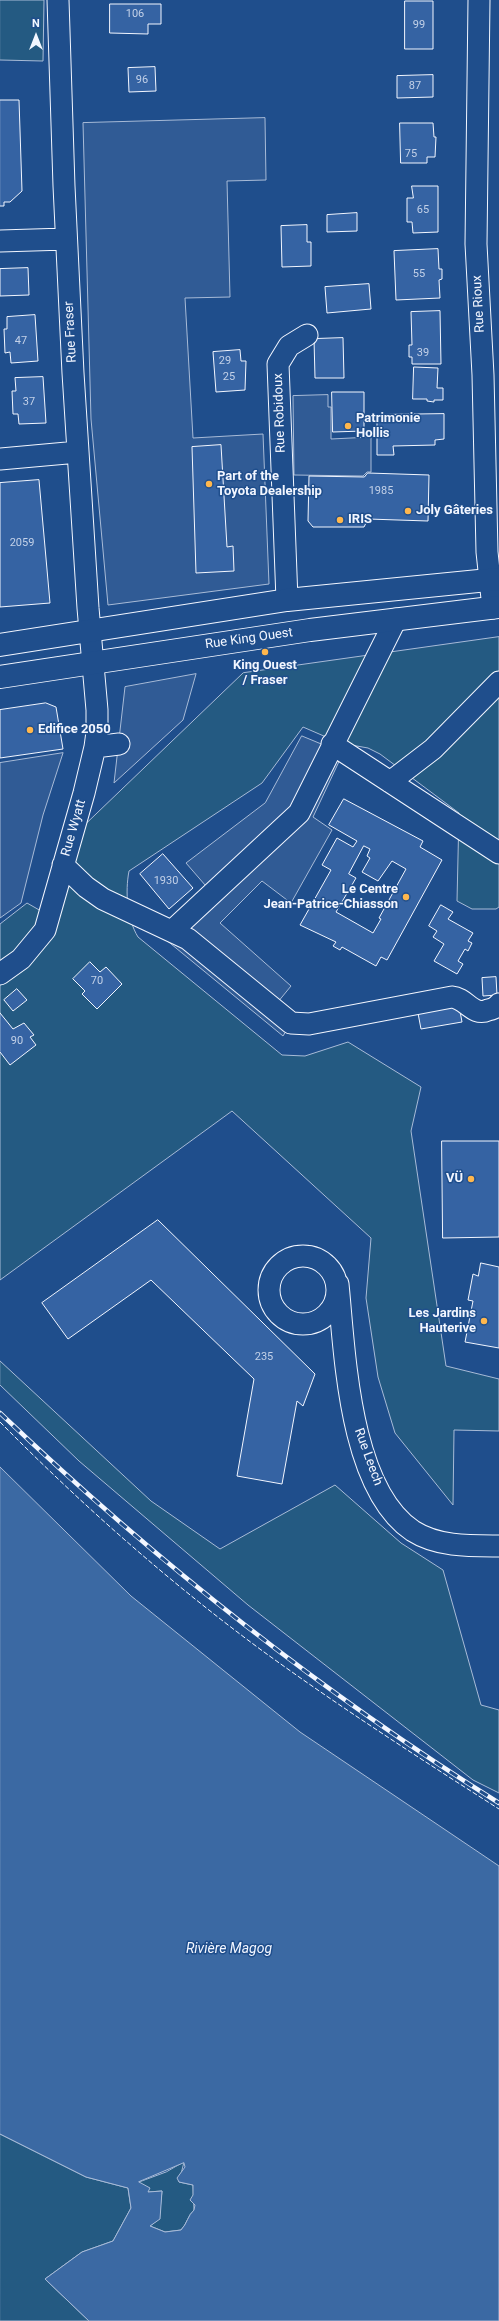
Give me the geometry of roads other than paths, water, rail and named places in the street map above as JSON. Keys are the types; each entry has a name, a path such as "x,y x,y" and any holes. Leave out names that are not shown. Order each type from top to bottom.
{"main road":[{"path":"0,645 287,600 494,579"},
{"name":"Rue King Ouest","path":"0,677 396,619 496,607"}],"street":[{"name":"Rue Fraser","path":"58,0 66,239 78,452 93,663"},
{"name":"Rue Rioux","path":"479,0 476,244 491,375 492,468 487,552 494,579 496,607"},
{"path":"0,241 66,239"},
{"name":"Rue Robidoux","path":"287,600 278,364 289,346 307,335"},
{"path":"0,459 78,452"},
{"path":"173,930 299,813 332,744 396,619"},
{"name":"Rue Wyatt","path":"0,974 21,959 45,930 96,748 97,710 93,663"},
{"path":"390,782 433,749 499,682"},
{"path":"96,748 119,744"},
{"path":"332,744 499,853"},
{"path":"63,865 86,887 103,899 173,930 188,939 292,1023 299,1025 452,997 460,998 475,1011 485,1012 497,1007 499,1004"},
{"name":"Rue Leech","path":"338,1284 352,1411 364,1452 380,1492 392,1511 413,1531 436,1541 470,1546 499,1546"}],"water":[{"name":"Rivière Magog","path":"0,1467 131,1596 300,1732 499,1866 499,2321 89,2321 45,2279 82,2252 113,2241 131,2208 128,2188 86,2177 0,2134","holes":["184,2163 185,2167 177,2178 179,2182 193,2185 193,2195 190,2200 195,2205 194,2210 181,2230 165,2232 150,2226 160,2219 162,2191 148,2192 150,2188 139,2182"]}],"railway":[{"path":"0,1413 117,1520 239,1621 302,1669 367,1715 432,1760 499,1803"}],"place":[{"name":"Patrimonie Hollis","path":"348,426"},
{"name":"Part of the Toyota Dealership","path":"209,484"},
{"name":"Joly Gâteries","path":"408,511"},
{"name":"IRIS","path":"340,520"},
{"name":"King Ouest / Fraser","path":"265,652"},
{"name":"Edifice 2050","path":"30,730"},
{"name":"Le Centre Jean-Patrice-Chiasson","path":"406,897"},
{"name":"VÜ","path":"471,1179"},
{"name":"Les Jardins Hauterive","path":"484,1321"}]}
